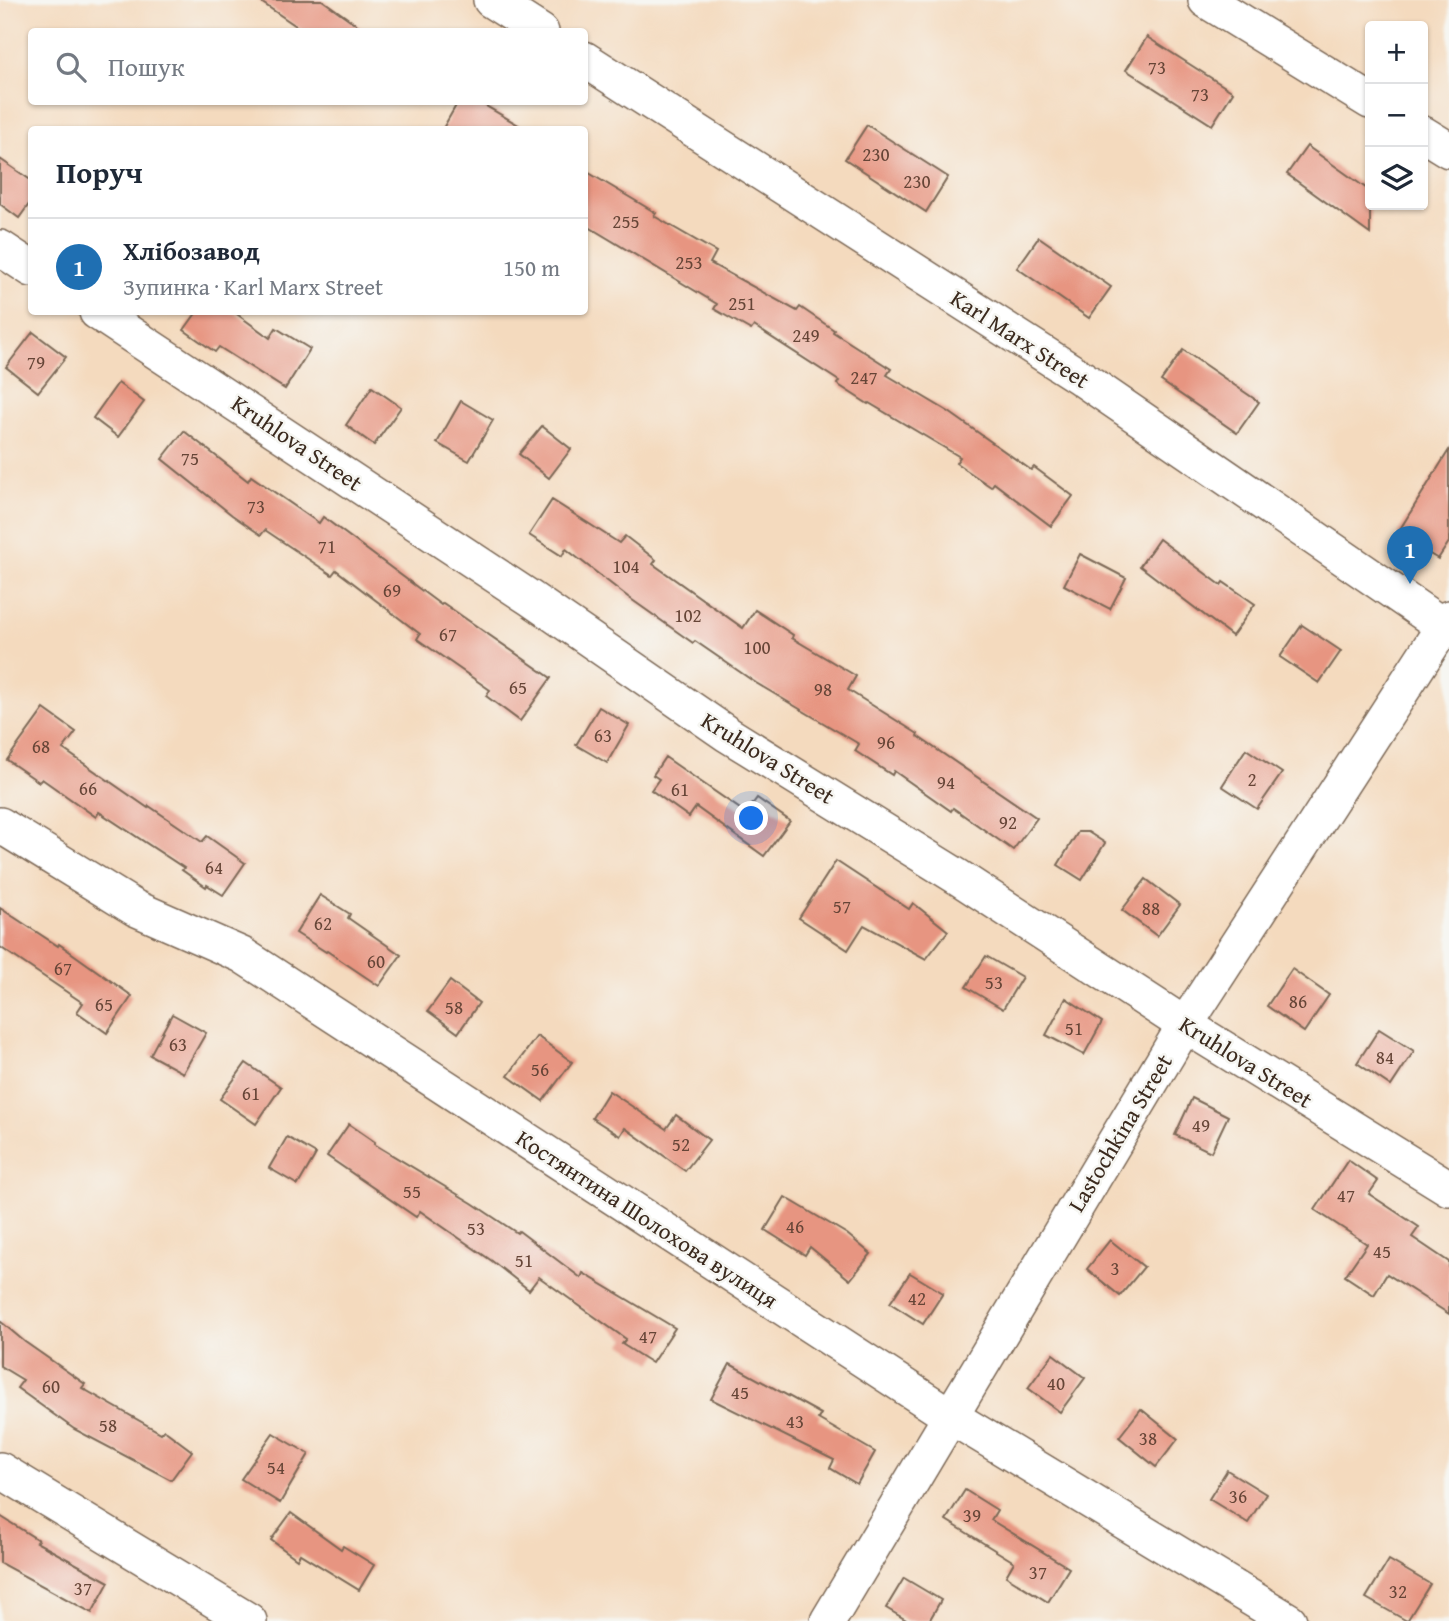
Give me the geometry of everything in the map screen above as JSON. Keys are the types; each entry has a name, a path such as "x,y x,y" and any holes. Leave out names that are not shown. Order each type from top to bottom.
{"street":[{"path":"491,0 535,28"},
{"path":"1206,0 1365,98"},
{"name":"Karl Marx Street","path":"588,62 1080,377 1447,625"},
{"path":"1428,137 1449,150"},
{"path":"0,248 28,266"},
{"name":"Kruhlova Street","path":"102,315 530,598 727,734 958,877 1185,1025 1449,1188"},
{"name":"Lastochkina Street","path":"828,1621 1185,1025 1447,625"},
{"name":"Костянтина Шолохова вулиця","path":"0,825 135,908 242,956 950,1416 1289,1621"},
{"path":"0,1470 249,1621"}],"building":[{"path":"258,0 322,0 361,28 299,28"},
{"path":"1147,37 1233,92 1212,125 1126,70"},
{"path":"456,105 484,105 520,126 444,126"},
{"path":"867,125 948,177 926,212 845,159"},
{"path":"1307,146 1365,187 1365,210 1370,210 1370,234 1287,174"},
{"path":"0,159 28,178 28,206 19,218 0,204"},
{"path":"588,172 656,213 654,216 716,252 710,263 797,311 800,307 891,369 887,375 949,412 1031,470 1034,467 1073,496 1051,526 994,483 991,487 956,463 960,457 868,404 837,384 839,381 754,326 751,330 714,309 717,304 588,226"},
{"path":"1039,237 1111,287 1089,318 1017,268"},
{"path":"195,315 238,315 270,338 276,328 310,349 285,389 219,347 215,352 184,330"},
{"path":"33,332 66,357 38,392 6,367"},
{"path":"1183,350 1259,402 1237,433 1161,381"},
{"path":"118,383 144,402 118,437 93,418"},
{"path":"372,387 401,407 374,445 346,425"},
{"path":"461,401 493,420 469,461 437,443"},
{"path":"542,426 571,449 549,478 519,454"},
{"path":"184,431 248,481 251,476 319,523 323,517 441,605 443,603 551,678 520,721 486,696 490,690 417,639 420,634 336,570 332,575 265,530 261,535 162,459"},
{"path":"1449,450 1449,542 1438,559 1397,534"},
{"path":"552,500 619,543 625,536 656,560 653,564 743,628 755,610 793,635 792,638 856,676 848,690 918,734 917,736 1037,818 1013,850 894,771 892,775 855,751 859,744 756,683 695,641 693,643 566,549 562,556 529,535"},
{"path":"1159,539 1221,585 1223,582 1255,604 1232,636 1140,566"},
{"path":"1080,554 1126,578 1110,609 1064,585"},
{"path":"1302,625 1341,651 1319,683 1280,657"},
{"path":"599,707 629,725 607,763 576,745"},
{"path":"44,709 76,732 63,749 202,842 207,836 245,863 223,895 207,885 206,887 182,870 184,868 99,812 96,817 42,779 39,782 7,760"},
{"path":"1246,749 1282,773 1257,809 1222,786"},
{"path":"665,757 746,813 757,798 790,821 764,856 696,807 689,817 651,790 659,779 653,775"},
{"path":"1078,832 1088,832 1105,843 1082,880 1058,865"},
{"path":"836,861 909,909 913,903 948,931 926,959 864,925 848,950 799,918"},
{"path":"1146,879 1180,905 1157,936 1122,910"},
{"path":"320,895 350,914 348,918 401,955 379,986 296,933"},
{"path":"0,908 58,946 59,944 132,996 107,1033 77,1012 83,1003 0,947"},
{"path":"986,956 1022,977 1003,1009 966,987"},
{"path":"1292,969 1329,995 1304,1032 1267,1006"},
{"path":"450,981 479,1003 458,1033 428,1011"},
{"path":"1066,998 1102,1022 1084,1055 1046,1035"},
{"path":"172,1014 206,1033 183,1073 150,1055"},
{"path":"1379,1029 1414,1051 1391,1086 1357,1063"},
{"path":"537,1036 572,1062 543,1101 508,1076"},
{"path":"246,1063 281,1087 256,1124 220,1099"},
{"path":"609,1091 666,1129 676,1115 709,1140 685,1171 625,1128 620,1136 592,1118"},
{"path":"1192,1098 1228,1116 1211,1152 1175,1135"},
{"path":"349,1124 375,1142 374,1144 517,1233 519,1231 581,1278 583,1273 675,1328 652,1363 622,1344 626,1339 539,1277 529,1290 420,1211 416,1217 327,1156"},
{"path":"287,1137 316,1154 298,1185 269,1168"},
{"path":"1348,1160 1378,1181 1369,1194 1419,1227 1412,1237 1449,1262 1449,1314 1387,1274 1374,1295 1345,1276 1367,1244 1315,1210"},
{"path":"785,1197 847,1234 871,1254 850,1280 810,1247 805,1255 765,1230"},
{"path":"1110,1240 1144,1267 1120,1296 1087,1269"},
{"path":"910,1273 943,1293 923,1324 890,1303"},
{"path":"0,1321 85,1384 82,1388 161,1433 164,1430 192,1451 171,1480 74,1429 17,1388 23,1380 0,1366"},
{"path":"1053,1354 1085,1378 1060,1412 1028,1388"},
{"path":"730,1364 821,1414 818,1419 875,1452 857,1484 830,1468 834,1460 711,1399"},
{"path":"1141,1409 1178,1439 1156,1467 1119,1437"},
{"path":"273,1433 309,1454 280,1503 241,1479"},
{"path":"1227,1470 1266,1494 1248,1523 1209,1499"},
{"path":"965,1490 997,1510 991,1520 1069,1568 1048,1602 1006,1576 1014,1562 946,1520"},
{"path":"291,1513 341,1549 343,1546 374,1565 359,1590 300,1554 297,1559 271,1540"},
{"path":"0,1516 38,1540 36,1542 109,1582 92,1613 0,1563"},
{"path":"1389,1560 1430,1584 1407,1621 1366,1598"},
{"path":"904,1578 941,1600 929,1621 908,1621 886,1608"}],"place":[{"name":"Хлібозавод","path":"1410,584"}]}
